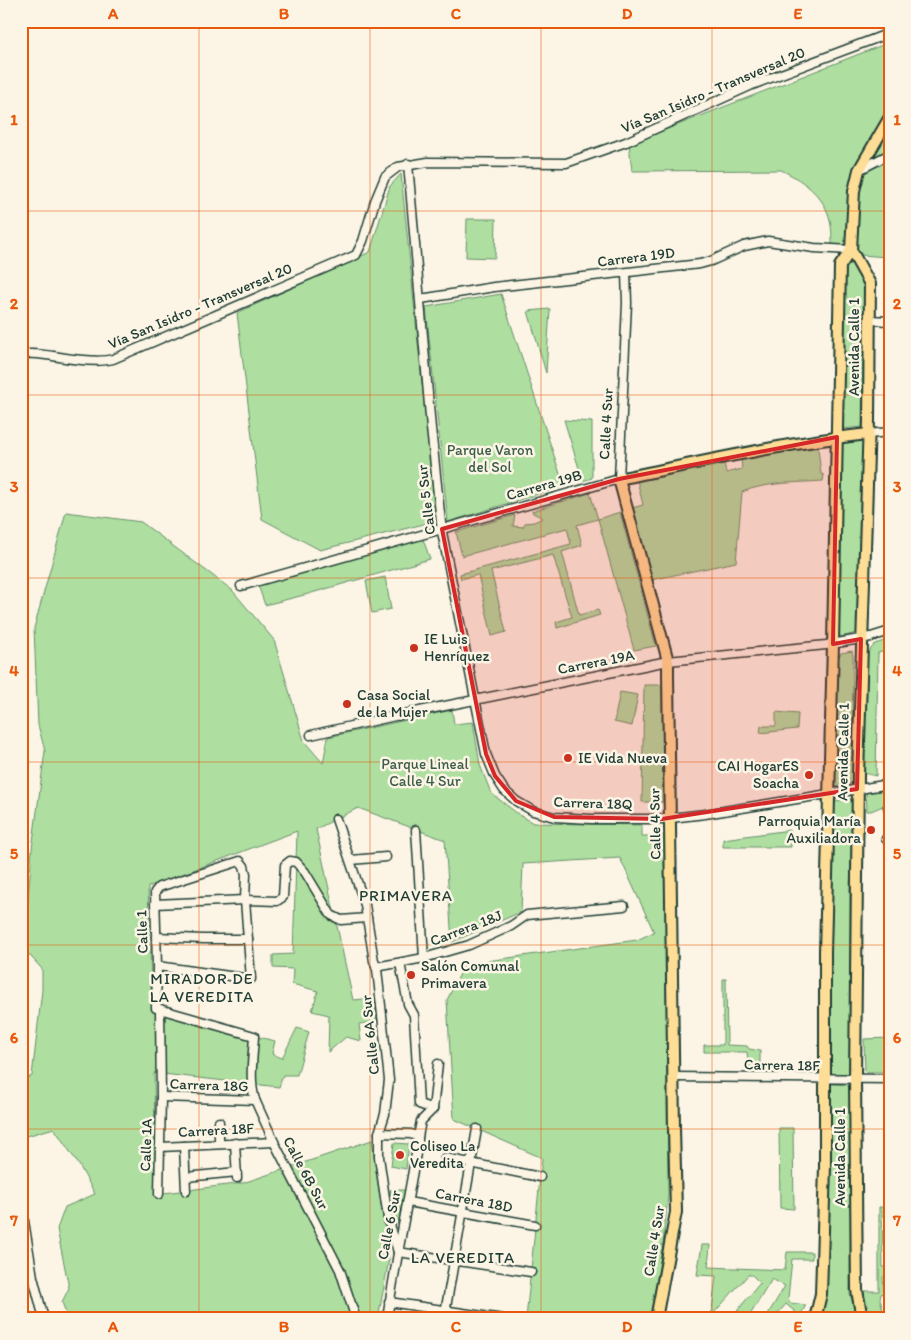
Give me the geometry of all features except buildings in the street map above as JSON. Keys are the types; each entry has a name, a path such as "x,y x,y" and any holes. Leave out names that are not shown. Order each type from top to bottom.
{"main road":[{"name":"Avenida Calle 1","path":"815,1319 821,1294 825,1167 824,1080 840,266 851,250 854,191 859,170 890,117"},
{"name":"Avenida Calle 1","path":"851,250 870,284 868,434 857,789 855,1080 857,1290 862,1319"},
{"name":"Carrera 19B","path":"618,479 733,455 837,437 868,434"},
{"name":"Calle 4 Sur","path":"618,479 668,661 676,1212 656,1319"},
{"path":"834,1319 848,1319"}],"street":[{"name":"Vía San Isidro - Transversal 20","path":"21,355 34,354 67,358 113,359 356,255 363,241 375,201 385,177 398,166 428,162 566,163 626,142 752,85 890,33"},
{"path":"859,170 890,154"},
{"name":"Calle 5 Sur","path":"408,164 431,428 442,529 475,700 486,754 495,776 504,790 516,801 533,811"},
{"name":"Carrera 19D","path":"421,300 494,287 707,262 744,246 768,241 814,248 851,250"},
{"name":"Calle 4 Sur","path":"618,479 627,303 626,273"},
{"path":"869,320 890,321"},
{"name":"Carrera 19B","path":"868,434 890,432"},
{"name":"Carrera 19B","path":"241,586 618,479"},
{"name":"Carrera 19A","path":"311,735 395,716 668,661 833,644 890,632"},
{"name":"Carrera 18Q","path":"533,811 554,817 591,819 670,818 890,784"},
{"name":"Calle 6A Sur","path":"336,819 359,884 367,918 383,1014 389,1080 385,1114 379,1132 379,1157 388,1218 398,1252"},
{"path":"416,830 424,958"},
{"path":"350,860 386,858"},
{"name":"Calle 1","path":"161,1097 155,892 159,887 240,861 246,874 245,900"},
{"path":"155,904 277,900 283,897 286,865 290,861 296,862 305,872 331,915 341,920 367,918"},
{"path":"157,966 251,979 245,900"},
{"name":"Carrera 18J","path":"376,967 424,958 469,945 511,926 527,915 624,906"},
{"path":"156,937 203,940 248,939"},
{"path":"400,963 408,1004 414,1015 419,1104 433,1109 438,1064"},
{"name":"Calle 6B Sur","path":"158,1009 254,1036 252,1070 255,1100 274,1142 340,1270 356,1319"},
{"name":"Carrera 18F","path":"674,1077 824,1080 890,1079"},
{"name":"Carrera 18G","path":"161,1097 255,1100"},
{"name":"Calle 1A","path":"159,1194 161,1097"},
{"name":"Calle 6 Sur","path":"387,1319 418,1137 422,1121 433,1109"},
{"path":"219,1122 219,1144"},
{"path":"444,1319 477,1129"},
{"path":"379,1132 411,1134 418,1137"},
{"name":"Carrera 18F","path":"160,1147 274,1142"},
{"path":"186,1177 237,1175 235,1143"},
{"path":"184,1146 186,1191"},
{"path":"445,1158 540,1177"},
{"path":"21,1202 33,1277 44,1319"},
{"name":"Carrera 18D","path":"408,1202 535,1225"},
{"path":"398,1252 531,1272"},
{"path":"390,1302 503,1318"},
{"path":"21,1310 23,1319"}],"highlighted area":[{"path":"837,437 833,644 861,639 857,789 662,819 554,817 516,801 495,776 486,754 442,529 619,479"}],"green space":[{"path":"890,42 890,236 887,257 835,253 829,216 820,199 807,185 781,170 632,171 629,144"},
{"path":"401,174 436,521 320,550 262,519 237,313 370,252 390,186"},
{"path":"467,219 496,219 495,258 466,257"},
{"path":"849,261 855,267 864,288 862,427 842,429 845,262"},
{"name":"Parque Varon del Sol","path":"501,294 564,486 448,522 426,307"},
{"path":"550,309 546,373 528,311"},
{"path":"564,420 592,422 592,478 583,481"},
{"path":"861,441 863,443 857,629 856,633 841,637 837,632 841,446 843,443"},
{"path":"818,448 821,474 824,475 823,481 771,485 742,492 736,562 651,580 632,508 643,505 637,480 724,462 726,473 742,469 741,459"},
{"path":"590,493 598,519 577,525 582,545 562,552 579,615 598,610 600,615 557,628 556,622 572,617 553,555 491,571 506,632 492,636 478,575 461,579 460,574 571,544 567,528 462,556 456,532 515,515 513,526 523,527 525,523 543,518 532,511"},
{"name":"Parque Lineal Calle 4 Sur","path":"66,512 141,522 232,590 274,640 304,741 323,763 328,737 452,710 454,724 473,722 480,765 491,793 533,823 642,825 642,836 665,836 668,1196 663,1245 650,1319 526,1319 542,1158 454,1119 447,1000 465,964 637,940 654,932 620,858 523,864 521,912 452,942 445,840 358,808 316,829 353,1000 375,998 377,1022 359,1024 361,1041 346,1037 328,1052 329,1015 312,1011 318,991 292,984 293,969 273,968 273,955 293,954 297,831 148,887 152,1011 275,1041 272,1054 282,1058 297,1028 309,1032 297,1075 283,1075 279,1087 154,1073 156,1194 243,1183 372,1140 389,1259 378,1319 68,1319 62,1302 69,1288 57,1229 65,1207 95,1194 79,1165 54,1128 23,1137 21,1128 21,1081 32,1076 42,990 42,969 24,949 32,849 45,751 38,725 34,628"},
{"path":"620,512 656,646 634,650 598,519"},
{"path":"423,539 430,559 308,594 265,605 258,585"},
{"path":"385,577 391,609 372,613 366,581"},
{"path":"890,639 890,650 878,653 876,776 863,773 866,655 875,644"},
{"path":"852,651 852,783 841,788 834,785 838,658 841,653"},
{"path":"644,685 662,685 663,802 642,802"},
{"path":"620,692 638,695 632,726 614,722"},
{"path":"776,712 798,714 797,729 760,733 761,726 776,726"},
{"path":"890,790 890,803 867,811 866,793"},
{"path":"852,799 854,806 850,887 850,1070 848,1074 832,1074 828,1070 829,890 834,806 836,801"},
{"path":"790,830 791,847 723,847 723,839"},
{"path":"723,979 726,979 727,1045 747,1046 749,1049 760,1051 760,1071 749,1071 747,1052 704,1052 704,1045 723,1045"},
{"path":"890,1038 890,1072 865,1072 864,1039"},
{"path":"832,1084 848,1085 851,1088 850,1294 857,1318 836,1315 819,1319 825,1294 829,1213 830,1089"},
{"path":"779,1128 793,1128 794,1209 780,1208"},
{"name":"Coliseo La Veredita","path":"394,1143 409,1144 406,1169 391,1166"},
{"path":"390,1190 405,1190 398,1225"},
{"path":"879,1207 882,1207 883,1267 890,1267 890,1275 883,1277 884,1293 881,1294 880,1299 884,1313 875,1312 869,1308 864,1291 879,1291"},
{"path":"702,1245 710,1245 708,1267 785,1270 787,1252 812,1252 812,1259 792,1259 788,1298 790,1303 806,1305 800,1316 786,1304 773,1319 765,1319 785,1286 772,1279 750,1315 737,1311 760,1283 752,1275 748,1275 713,1314 717,1319 711,1319 716,1276 697,1275"}],"place":[{"name":"IE Luis Henríquez","path":"414,648"},
{"name":"Casa Social de la Mujer","path":"347,704"},
{"name":"IE Vida Nueva","path":"568,758"},
{"name":"CAI HogarES Soacha","path":"809,775"},
{"name":"Parroquia María Auxiliadora","path":"871,830"},
{"name":"Salón Comunal Primavera","path":"411,975"},
{"name":"Coliseo La Veredita","path":"400,1155"}],"district":[{"name":"PRIMAVERA","path":"406,895"},
{"name":"MIRADOR DE LA VEREDITA","path":"202,987"},
{"name":"LA VEREDITA","path":"463,1257"}]}
